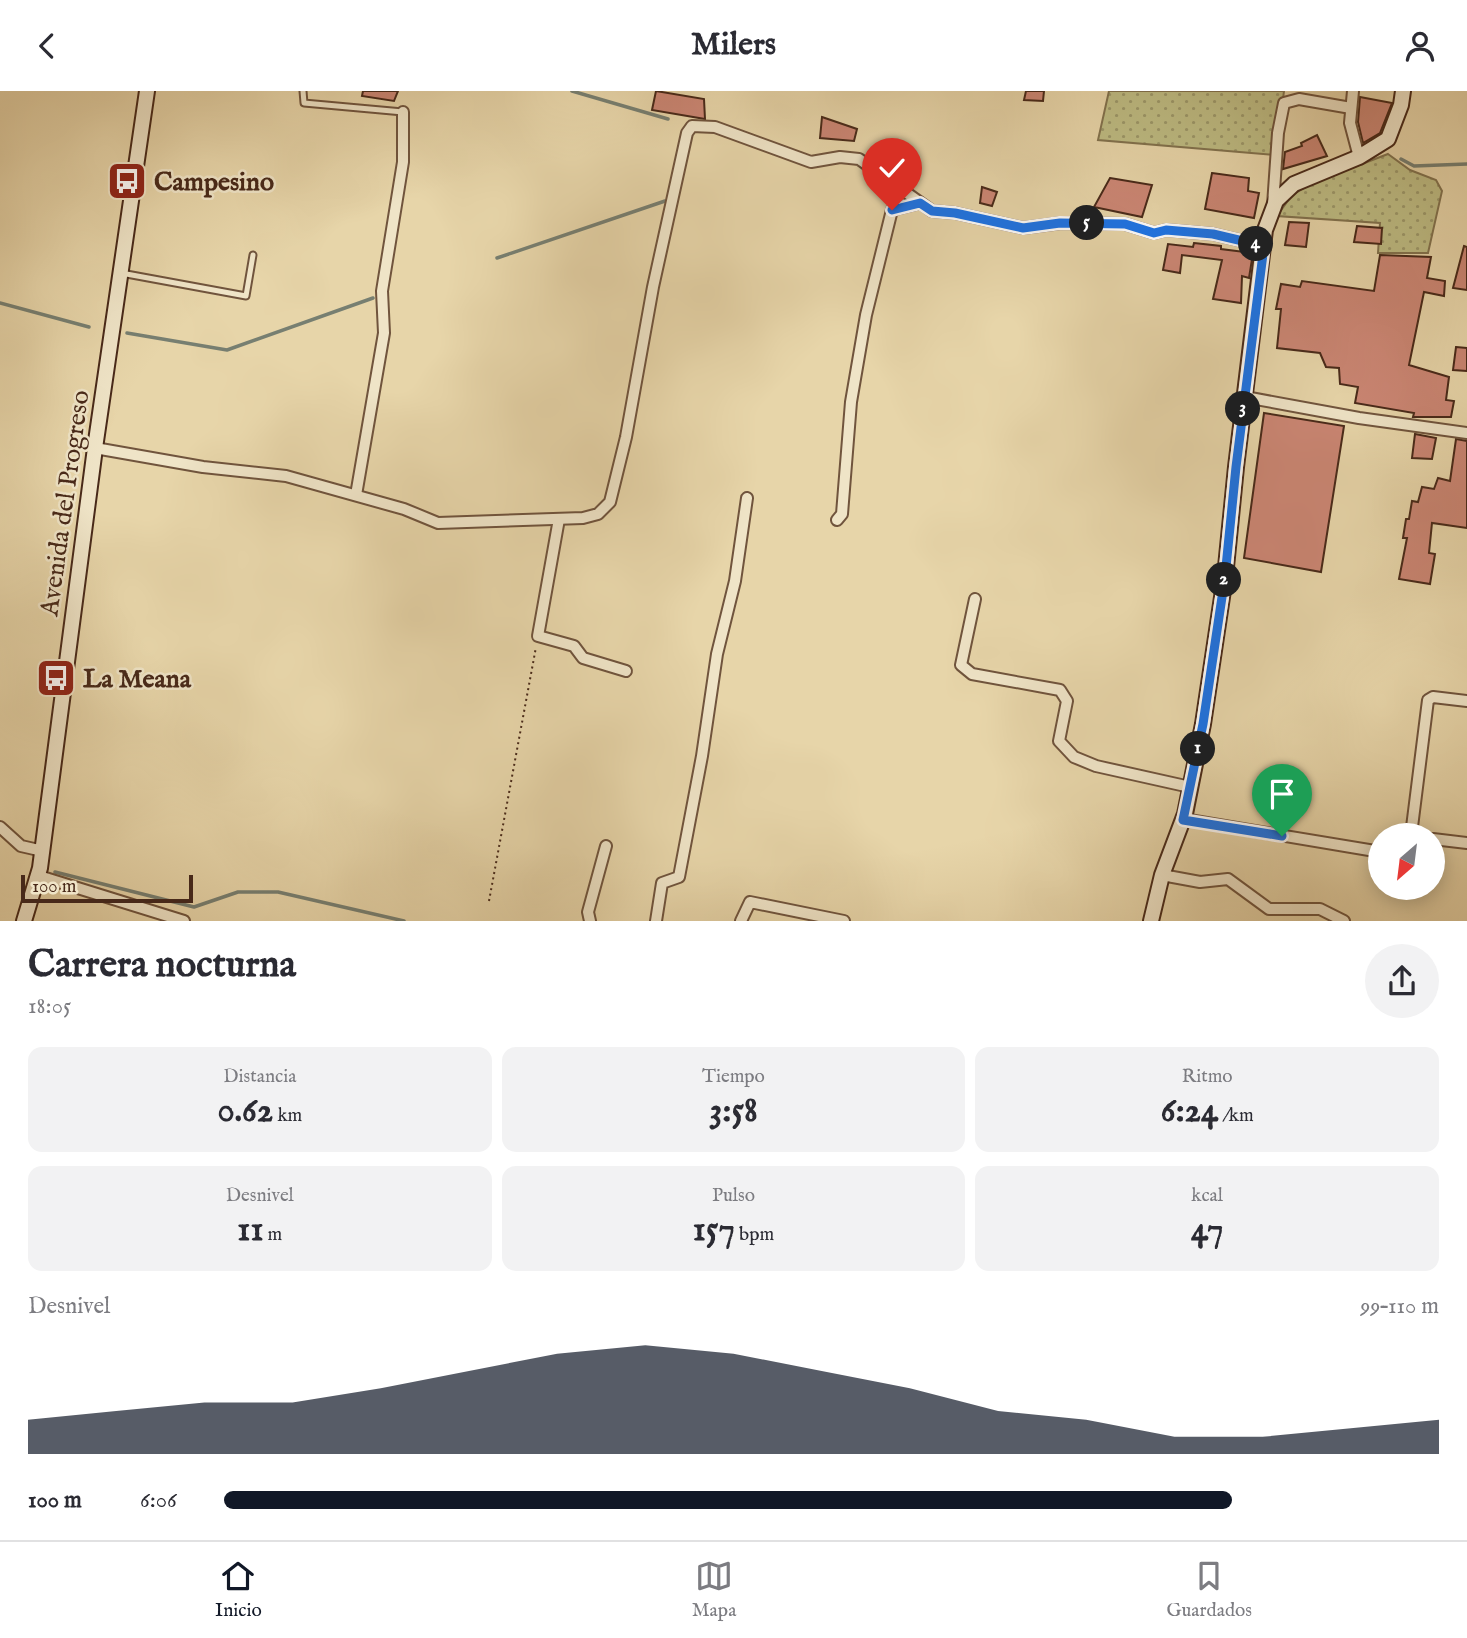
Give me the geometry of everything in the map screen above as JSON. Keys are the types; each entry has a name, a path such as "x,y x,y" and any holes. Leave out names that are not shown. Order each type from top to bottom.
{"main road":[{"name":"Avenida del Progreso","path":"24,921 43,851 95,448 147,91"},
{"path":"1151,921 1162,875 1183,820 1203,724 1225,577 1265,230 1276,201 1294,184 1359,157 1388,139 1403,91"}],"street":[{"path":"1353,91 1350,123 1359,157"},
{"path":"1272,211 1278,134 1284,103 1299,99 1351,108"},
{"path":"356,495 384,333 382,291 403,162 403,112"},
{"path":"95,448 203,467 286,476 404,509 438,523 583,518 598,514 610,502 626,437 656,274 687,133 692,126 715,127 811,162 840,157 859,159 932,211 955,213 1023,228 1060,223 1125,224 1154,233 1166,230 1213,234 1264,246"},
{"path":"837,520 842,515 851,402 866,315 892,210 920,203"},
{"path":"1245,397 1359,418 1467,433"},
{"path":"656,921 662,883 679,877 702,755 717,654 735,581 747,498"},
{"path":"559,519 538,636 574,646 583,658 626,671"},
{"path":"975,599 961,665 972,674 1060,690 1067,701 1059,741 1074,757 1096,766 1190,787"},
{"path":"1413,823 1428,700 1433,697 1467,701"},
{"path":"1183,820 1368,850"},
{"path":"0,827 21,846 43,851"},
{"path":"1446,841 1467,843"},
{"path":"590,921 588,912 606,846"},
{"path":"1162,875 1200,882 1228,879 1269,909 1320,909 1344,921"},
{"path":"38,876 184,921"},
{"path":"741,921 750,902 844,921"}],"lane":[{"path":"303,91 304,103 403,112"},
{"path":"121,274 246,296 253,255"}],"path":[{"path":"489,901 538,636"}],"shaded area":[{"path":"1109,91 1284,91 1276,155 1098,140"},
{"path":"1388,154 1410,170 1436,180 1442,191 1428,253 1378,253 1380,223 1277,216 1292,195 1315,182"}],"building":[{"path":"363,91 398,91 394,101 362,96"},
{"path":"656,91 704,99 705,119 652,110"},
{"path":"1026,91 1044,91 1043,101 1024,100"},
{"path":"1360,97 1392,103 1380,133 1363,143 1358,122"},
{"path":"822,117 857,129 854,141 820,138"},
{"path":"1317,135 1327,156 1283,169 1285,152 1302,146 1301,143"},
{"path":"1212,173 1249,178 1248,191 1259,193 1254,218 1205,209"},
{"path":"1110,178 1152,185 1142,217 1094,207"},
{"path":"982,187 997,192 992,206 980,203"},
{"path":"1289,222 1309,223 1306,247 1285,245"},
{"path":"1357,226 1382,228 1381,244 1354,242"},
{"path":"1194,243 1253,253 1249,278 1242,276 1241,303 1213,299 1222,260 1182,255 1180,273 1163,270 1168,244 1193,247"},
{"path":"1464,246 1467,247 1467,290 1453,288"},
{"path":"1380,255 1431,257 1427,278 1445,281 1444,296 1424,292 1409,365 1449,377 1446,400 1454,401 1451,417 1413,417 1414,413 1355,403 1358,387 1340,384 1339,368 1326,367 1320,353 1277,348 1281,309 1276,309 1281,284 1300,287 1302,281 1374,291"},
{"path":"1456,347 1467,348 1467,371 1453,370"},
{"path":"1264,413 1344,426 1321,572 1244,558"},
{"path":"1415,434 1436,438 1432,459 1412,458"},
{"path":"1456,439 1467,441 1467,528 1432,523 1429,553 1435,554 1430,584 1399,579 1407,538 1403,538 1406,519 1409,519 1412,501 1418,502 1422,487 1434,489 1438,478 1450,481"}],"waterway":[{"path":"572,91 668,119"},
{"path":"1401,159 1414,166 1467,164"},
{"path":"497,258 665,201 669,203"},
{"path":"127,333 227,350 373,298"},
{"path":"0,303 89,327"},
{"path":"55,872 194,907 238,892 278,892 404,921"}],"place":[{"name":"Campesino","path":"127,181"},
{"name":"La Meana","path":"56,678"}],"route":[{"path":"892,210 920,203 932,211 955,213 1023,228 1060,223 1125,224 1154,233 1166,230 1213,234 1264,246 1225,577 1203,724 1183,820 1282,836"}]}
